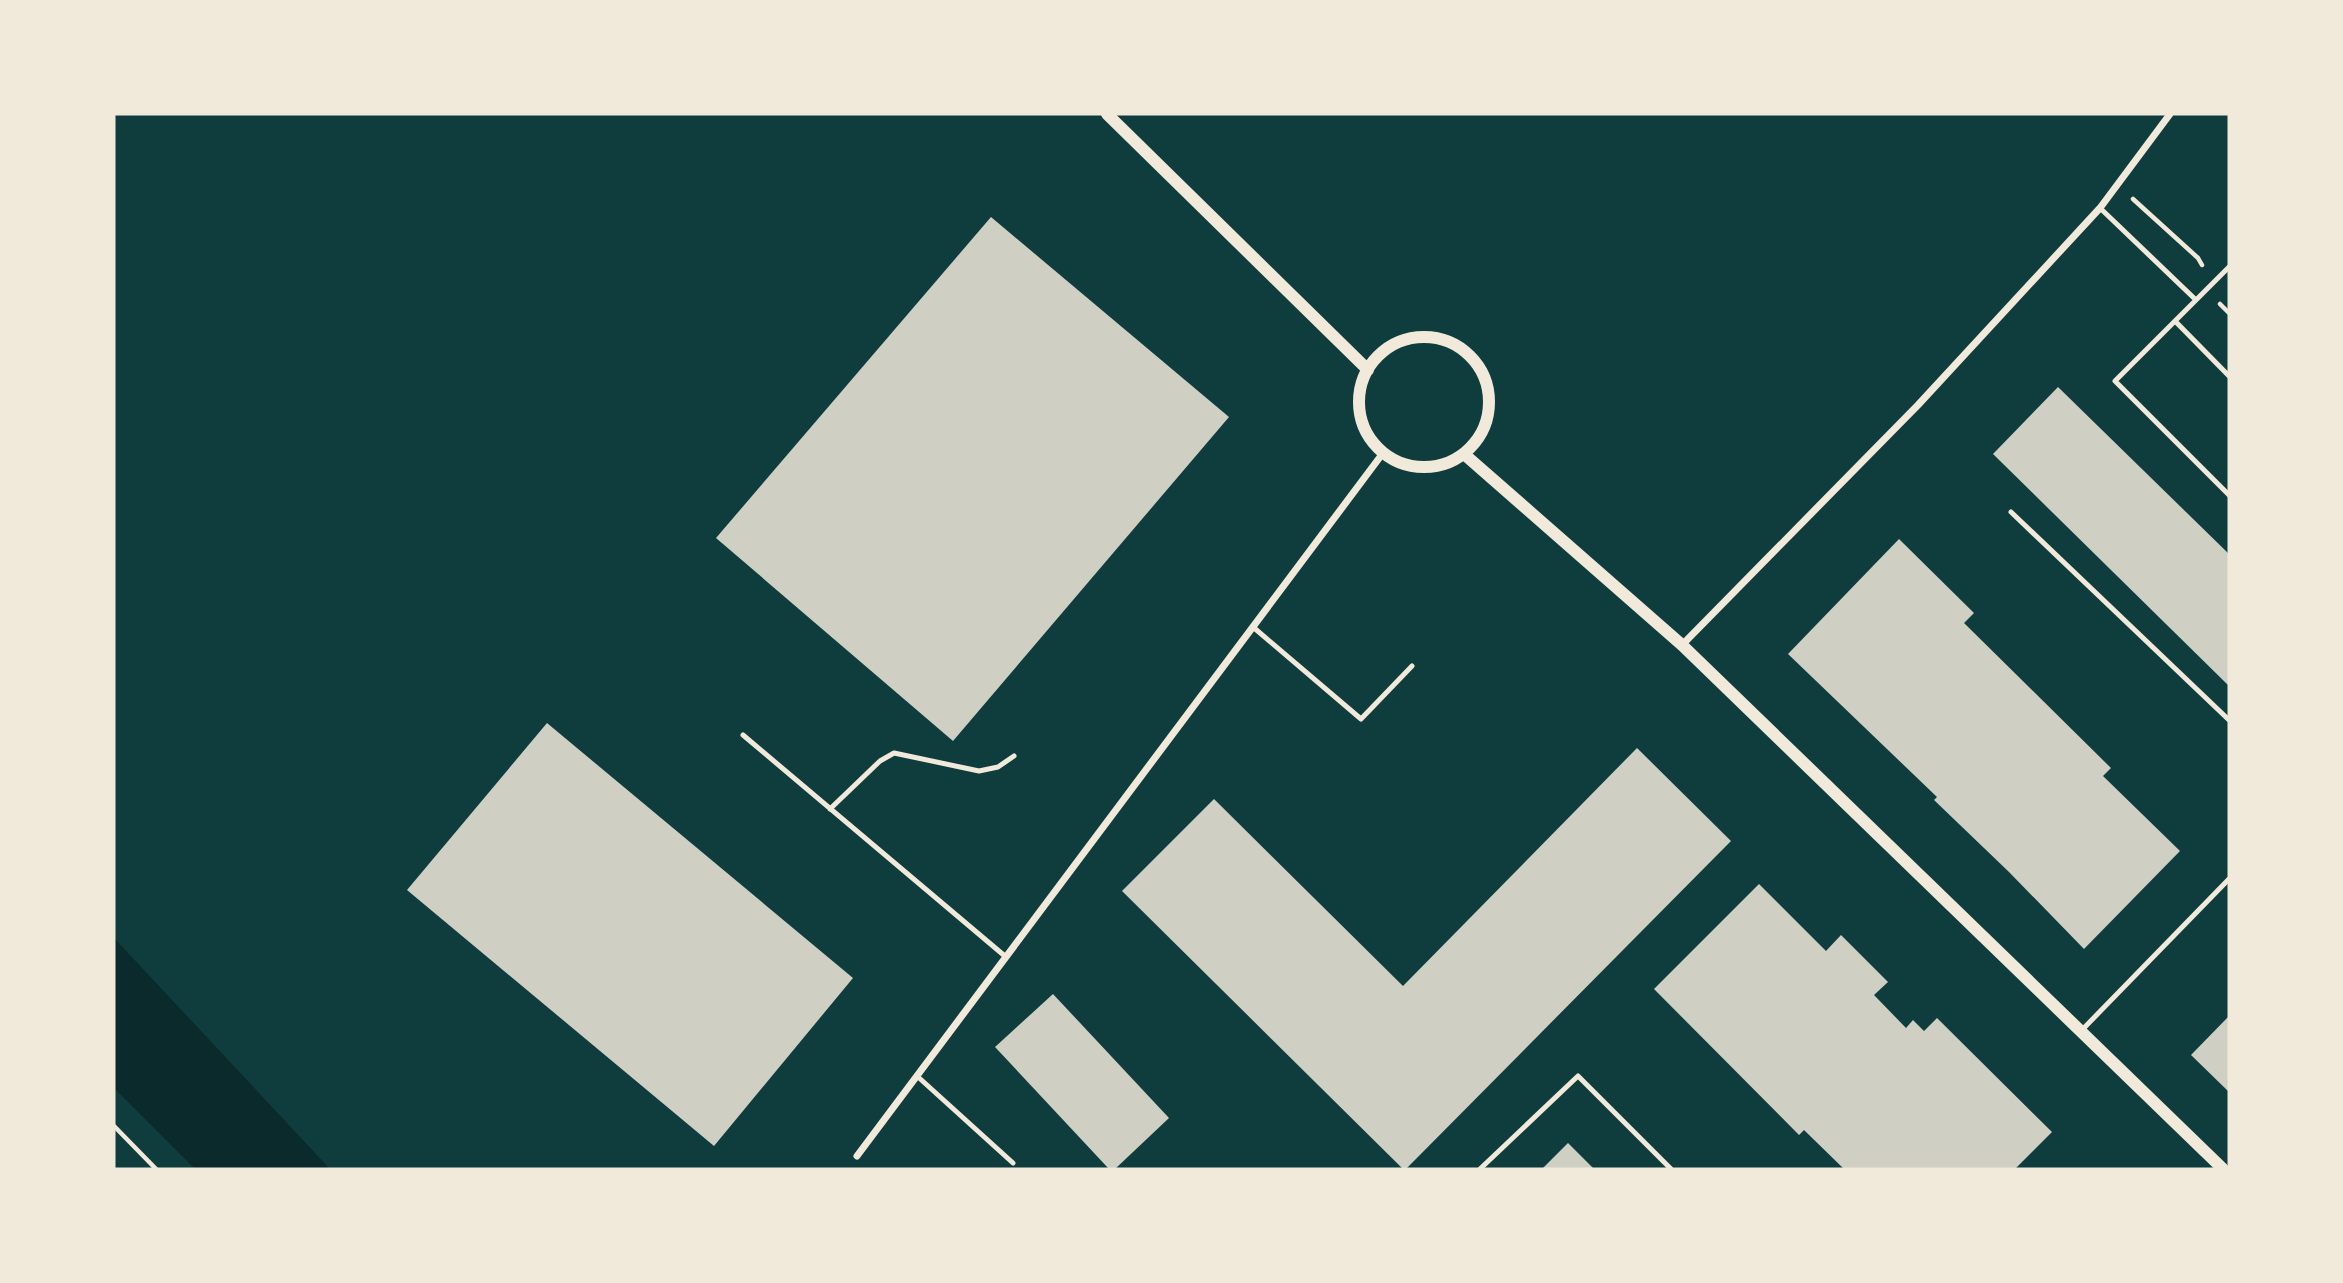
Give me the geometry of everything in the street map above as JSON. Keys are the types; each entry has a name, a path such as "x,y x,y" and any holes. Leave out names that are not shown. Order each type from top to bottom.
{"street":[{"path":"1107,114 1368,370"},
{"path":"1682,645 1918,405 2100,208 2170,114"},
{"path":"1424,337 1446,341 1467,353 1481,371 1488,392 1488,415 1480,436 1464,454 1444,464 1422,468 1400,463 1383,453 1368,436 1360,415 1359,393 1368,370 1382,352 1402,341 1424,337"},
{"path":"857,1156 1383,453"},
{"path":"1464,454 1682,645 2223,1169"}],"lane":[{"path":"2100,208 2196,299"},
{"path":"2229,267 2115,381 2229,495"},
{"path":"2175,321 2229,376"},
{"path":"2011,512 2229,720"},
{"path":"1253,627 1361,719 1412,666"},
{"path":"743,735 1006,957"},
{"path":"830,809 880,761 894,753 979,771 998,767 1014,756"},
{"path":"2081,1031 2229,879"},
{"path":"917,1076 1013,1163"},
{"path":"1480,1169 1578,1076 1671,1169"}],"path":[{"path":"2118,184 2198,258 2218,302 2229,313"},
{"path":"114,1126 156,1169"}],"water":[{"path":"114,938 330,1169 195,1169 114,1088"}],"building":[{"path":"991,217 1229,417 953,741 716,538"},
{"path":"2058,387 2229,554 2229,686 1993,454"},
{"path":"1899,539 1974,613 1964,623 2111,768 2103,776 2180,851 2084,949 1934,800 1937,797 1788,654"},
{"path":"547,723 853,978 714,1146 407,890"},
{"path":"1637,748 1731,841 1406,1169 1122,891 1214,799 1403,986"},
{"path":"1759,884 1826,951 1841,935 1888,982 1874,995 1906,1028 1913,1020 1924,1031 1937,1018 2052,1132 2015,1169 1844,1169 1804,1130 1799,1135 1654,989"},
{"path":"1053,994 1169,1118 1115,1169 1109,1169 995,1047"},
{"path":"2229,1016 2229,1092 2191,1055"},
{"path":"1568,1143 1594,1169 1542,1169"}]}
